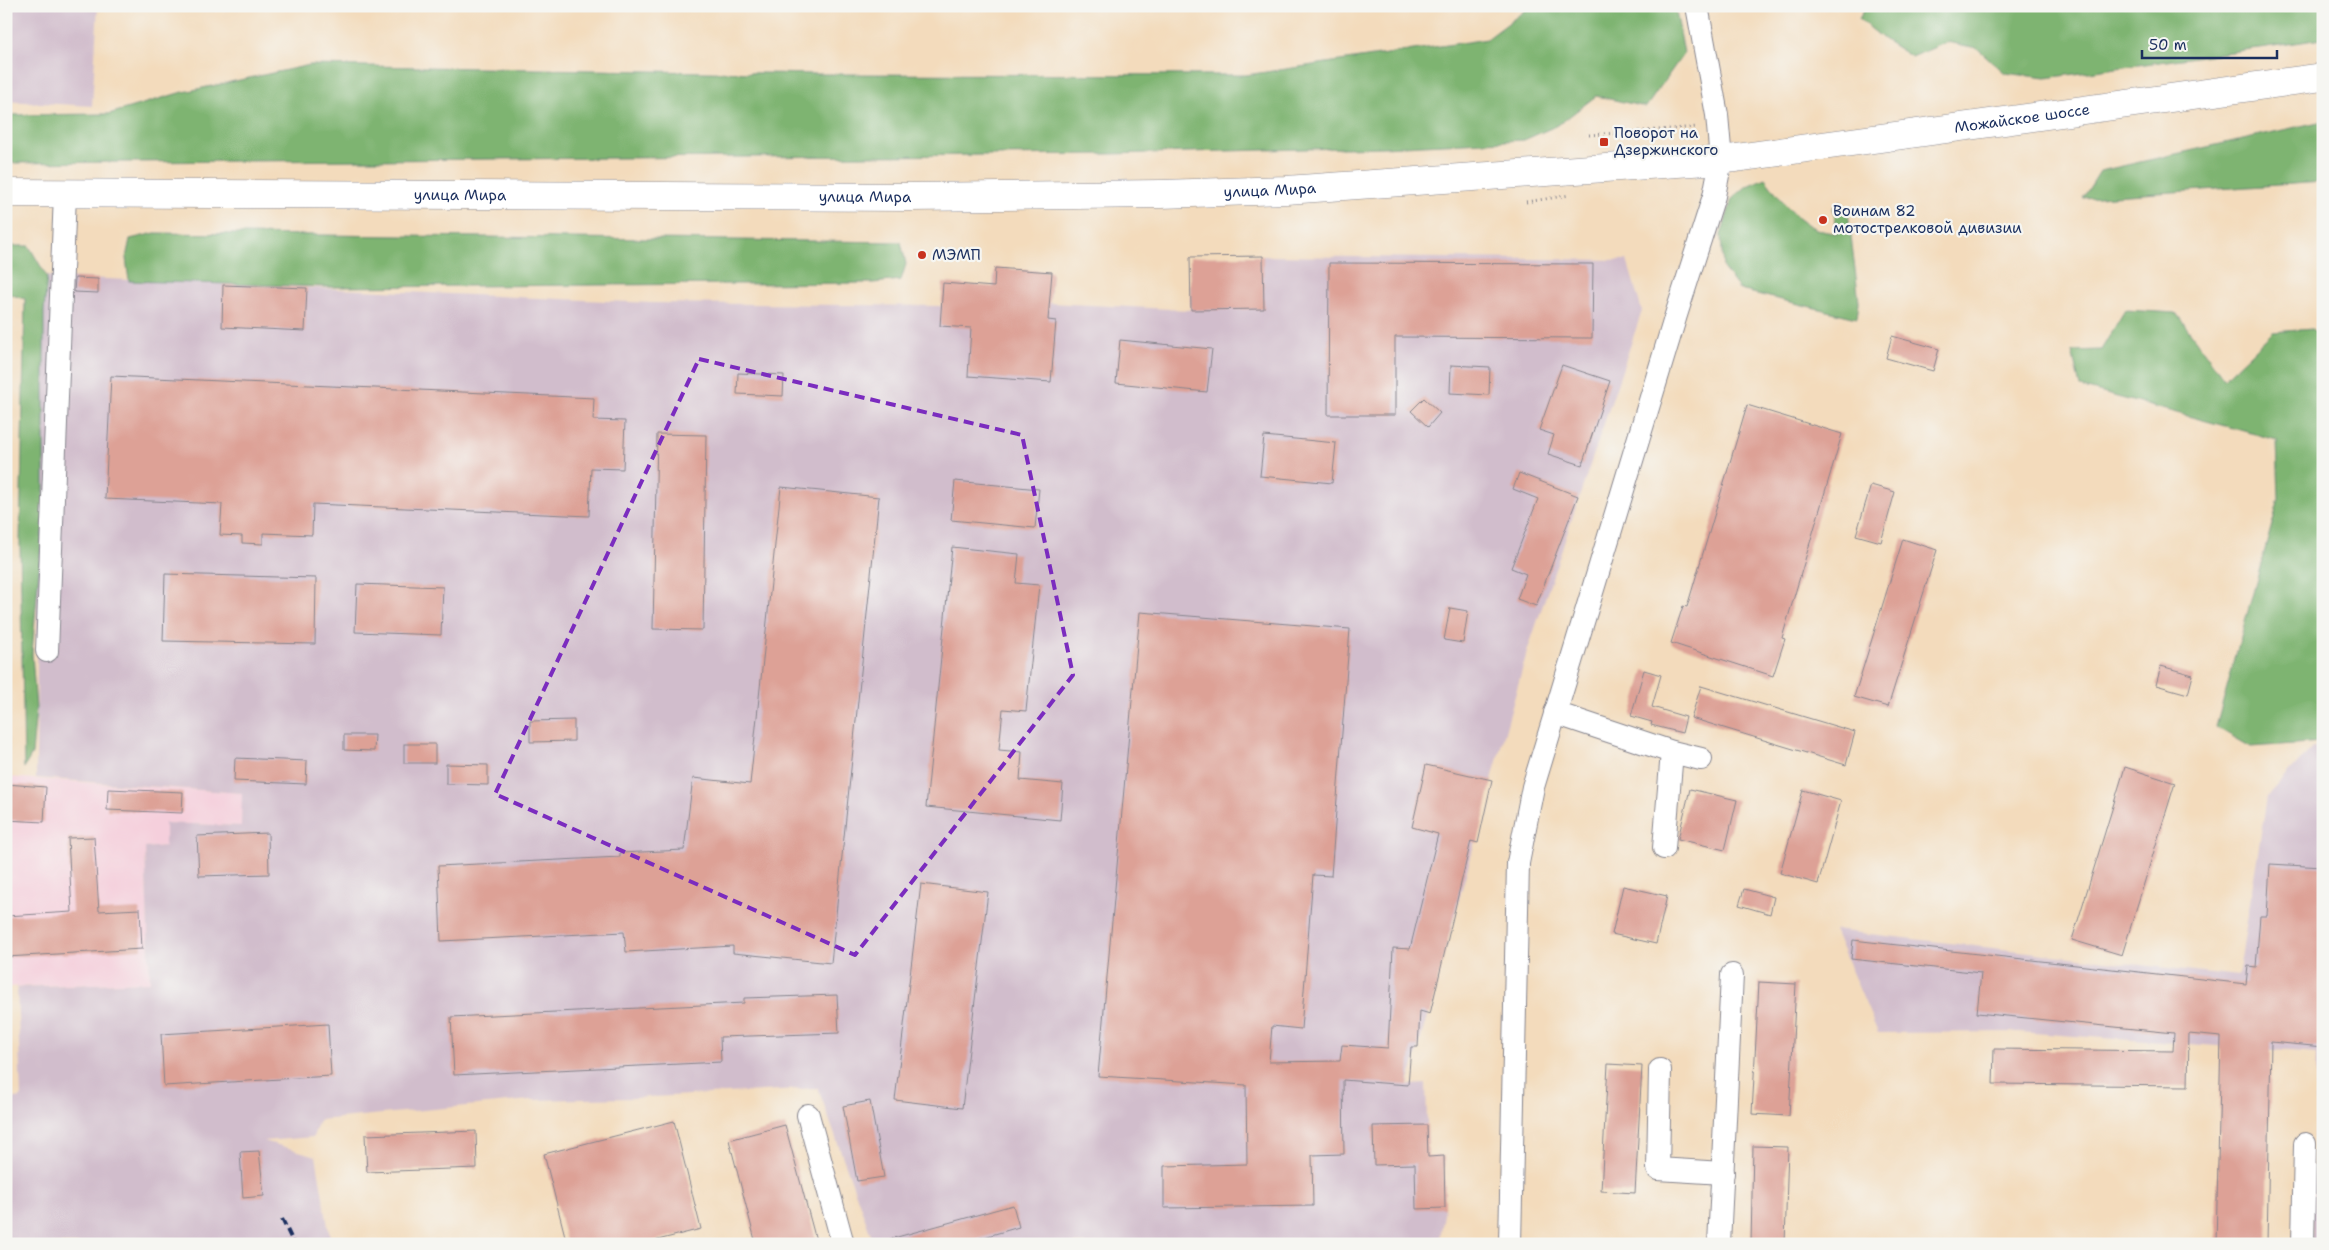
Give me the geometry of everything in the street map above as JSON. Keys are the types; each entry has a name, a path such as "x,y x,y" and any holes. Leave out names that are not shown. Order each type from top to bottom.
{"main road":[{"name":"Можайское шоссе","path":"1721,160 2323,77"},
{"name":"улица Мира","path":"6,193 910,197 1160,194 1374,185 1721,160"}],"street":[{"path":"1510,1244 1518,863 1531,795 1709,212 1721,160 1718,125 1697,6"},
{"path":"47,651 65,194"},
{"path":"1555,713 1672,752 1701,759"},
{"path":"1664,848 1672,752"},
{"path":"1720,1244 1732,974"},
{"path":"1660,1070 1658,1169 1723,1173"},
{"path":"808,1115 843,1244"},
{"path":"2303,1244 2305,1144"}],"path":[{"path":"1589,135 1718,125"},
{"path":"1526,202 1574,194"}],"highlighted area":[{"path":"699,359 1022,435 1073,675 855,955 495,794"}],"shaded area":[{"path":"6,6 98,6 92,106 6,101"},
{"path":"1263,256 1627,260 1642,311 1527,652 1408,1085 1426,1084 1428,1157 1444,1156 1445,1208 1439,1244 874,1244 818,1088 634,1098 530,1100 319,1120 313,1137 264,1141 316,1156 331,1244 6,1244 6,1100 21,1097 17,987 150,982 145,848 165,846 165,823 241,826 242,793 36,778 40,276 652,303 941,306 943,283 993,287 995,268 1052,272 1050,303 1190,310 1190,257"},
{"path":"2323,745 2323,1244 2311,1244 2317,1053 2019,1032 1878,1033 1834,930 2238,976 2267,797 2312,748"},
{"path":"6,777 243,793 241,826 165,823 165,846 145,848 150,982 6,987"}],"green space":[{"path":"1531,6 1675,6 1684,53 1646,107 1596,96 1558,125 1524,140 1383,147 1109,154 6,163 6,115 109,114 179,93 310,65 819,74 1246,75 1487,39"},
{"path":"1866,6 2323,6 2323,39 2046,78 2005,73 1977,48 1947,42 1912,57 1885,40 1859,19"},
{"path":"2323,121 2323,182 2083,198 2100,171"},
{"path":"1765,178 1787,207 1814,228 1825,232 1838,233 1833,208 1840,200 1848,212 1859,302 1857,318 1740,290 1723,268 1721,235 1732,199 1747,186"},
{"path":"155,233 901,242 906,264 901,280 873,283 329,287 129,281 126,258 130,239"},
{"path":"6,246 29,246 47,277 44,311 44,510 32,654 36,709 32,754 24,768 20,544 25,299 6,293"},
{"path":"2125,310 2176,313 2224,379 2273,332 2312,329 2323,341 2323,742 2251,747 2216,727 2279,499 2277,440 2080,387 2072,351 2101,350"}],"building":[{"path":"1263,256 1264,309 1191,310 1190,257"},
{"path":"1329,263 1593,264 1592,338 1395,337 1395,415 1328,415"},
{"path":"995,268 1052,272 1048,320 1056,321 1051,382 968,376 971,328 940,326 943,283 994,287"},
{"path":"75,278 98,279 98,293 74,292"},
{"path":"223,285 307,288 305,331 222,327"},
{"path":"1892,336 1939,349 1933,371 1886,358"},
{"path":"1120,340 1212,349 1207,392 1116,383"},
{"path":"1451,365 1490,367 1489,395 1450,393"},
{"path":"1562,365 1610,381 1582,465 1548,454 1554,435 1539,430"},
{"path":"738,373 784,375 783,396 737,394"},
{"path":"111,376 594,398 593,420 625,421 623,469 591,468 589,516 313,504 312,535 263,533 263,544 242,543 242,536 220,535 222,504 105,499"},
{"path":"1424,398 1440,413 1428,427 1411,411"},
{"path":"1747,405 1842,434 1782,638 1785,639 1773,676 1671,643 1683,606 1687,607"},
{"path":"657,434 706,435 703,630 653,629"},
{"path":"1264,436 1336,443 1332,483 1260,476"},
{"path":"1519,473 1578,496 1536,606 1517,599 1526,574 1511,568 1538,499 1513,489"},
{"path":"955,481 1039,489 1035,528 951,520"},
{"path":"1871,485 1895,492 1881,542 1856,535"},
{"path":"781,487 879,497 831,963 733,953 733,946 626,952 624,932 441,941 438,866 620,857 620,853 684,850 693,778 750,784"},
{"path":"1903,539 1937,550 1888,707 1854,697"},
{"path":"952,547 1019,554 1016,583 1039,585 1026,711 1003,709 999,750 1022,752 1020,780 1063,784 1060,820 926,807"},
{"path":"165,574 316,578 315,644 163,641"},
{"path":"357,584 443,587 441,635 355,632"},
{"path":"1450,608 1468,611 1463,643 1444,640"},
{"path":"1140,612 1350,629 1331,876 1313,875 1301,1029 1272,1026 1269,1062 1340,1061 1342,1045 1388,1048 1393,948 1410,949 1438,834 1412,827 1426,765 1492,780 1478,843 1471,841 1430,1014 1420,1011 1418,1047 1411,1047 1408,1085 1343,1080 1344,1154 1312,1155 1313,1206 1164,1208 1164,1166 1247,1164 1246,1085 1098,1076"},
{"path":"2161,666 2193,675 2188,694 2156,685"},
{"path":"1644,670 1661,675 1652,707 1686,717 1682,733 1651,725 1652,722 1631,716"},
{"path":"1701,686 1855,732 1846,765 1691,718"},
{"path":"574,720 574,741 530,742 530,721"},
{"path":"344,735 375,735 374,751 344,750"},
{"path":"404,744 435,744 435,763 404,763"},
{"path":"235,758 307,761 306,784 234,781"},
{"path":"446,764 488,765 488,785 446,784"},
{"path":"2125,767 2175,783 2122,955 2072,940"},
{"path":"6,784 46,787 44,822 6,820"},
{"path":"108,789 183,792 182,813 107,810"},
{"path":"1690,789 1737,800 1725,850 1678,839"},
{"path":"1803,790 1841,801 1818,884 1780,873"},
{"path":"268,833 269,874 199,876 197,836"},
{"path":"94,837 99,911 140,909 142,949 6,957 6,916 72,912 68,838"},
{"path":"2270,864 2323,867 2323,1047 2271,1042 2267,1244 2216,1244 2221,1037 2189,1034 2188,1086 1993,1084 1994,1049 2173,1051 2174,1033 1977,1013 1981,973 1851,959 1853,940 2246,984 2248,966 2256,967 2260,916 2267,916"},
{"path":"921,884 988,892 962,1108 895,1100"},
{"path":"1623,886 1667,896 1656,944 1612,934"},
{"path":"1744,889 1774,897 1770,914 1739,905"},
{"path":"1759,982 1796,984 1789,1116 1752,1114"},
{"path":"837,995 839,1033 720,1037 721,1062 454,1075 451,1017 744,1003 744,998"},
{"path":"328,1024 331,1076 164,1086 161,1034"},
{"path":"1608,1064 1642,1066 1635,1193 1601,1191"},
{"path":"870,1101 884,1177 857,1181 843,1106"},
{"path":"674,1121 701,1229 642,1244 567,1244 544,1154"},
{"path":"785,1125 817,1244 756,1244 729,1140"},
{"path":"1427,1125 1428,1157 1444,1156 1445,1208 1416,1209 1415,1164 1374,1165 1373,1126"},
{"path":"476,1131 477,1168 367,1172 365,1135"},
{"path":"1753,1146 1788,1147 1785,1244 1751,1244"},
{"path":"259,1151 264,1196 243,1198 240,1152"},
{"path":"1013,1205 1019,1227 960,1244 891,1244 890,1239"}],"railway":[{"path":"282,1219 294,1244"}],"place":[{"name":"Поворот на Дзержинского","path":"1604,142"},
{"name":"Воинам 82 мотострелковой дивизии","path":"1823,220"},
{"name":"МЭМП","path":"922,255"}]}
